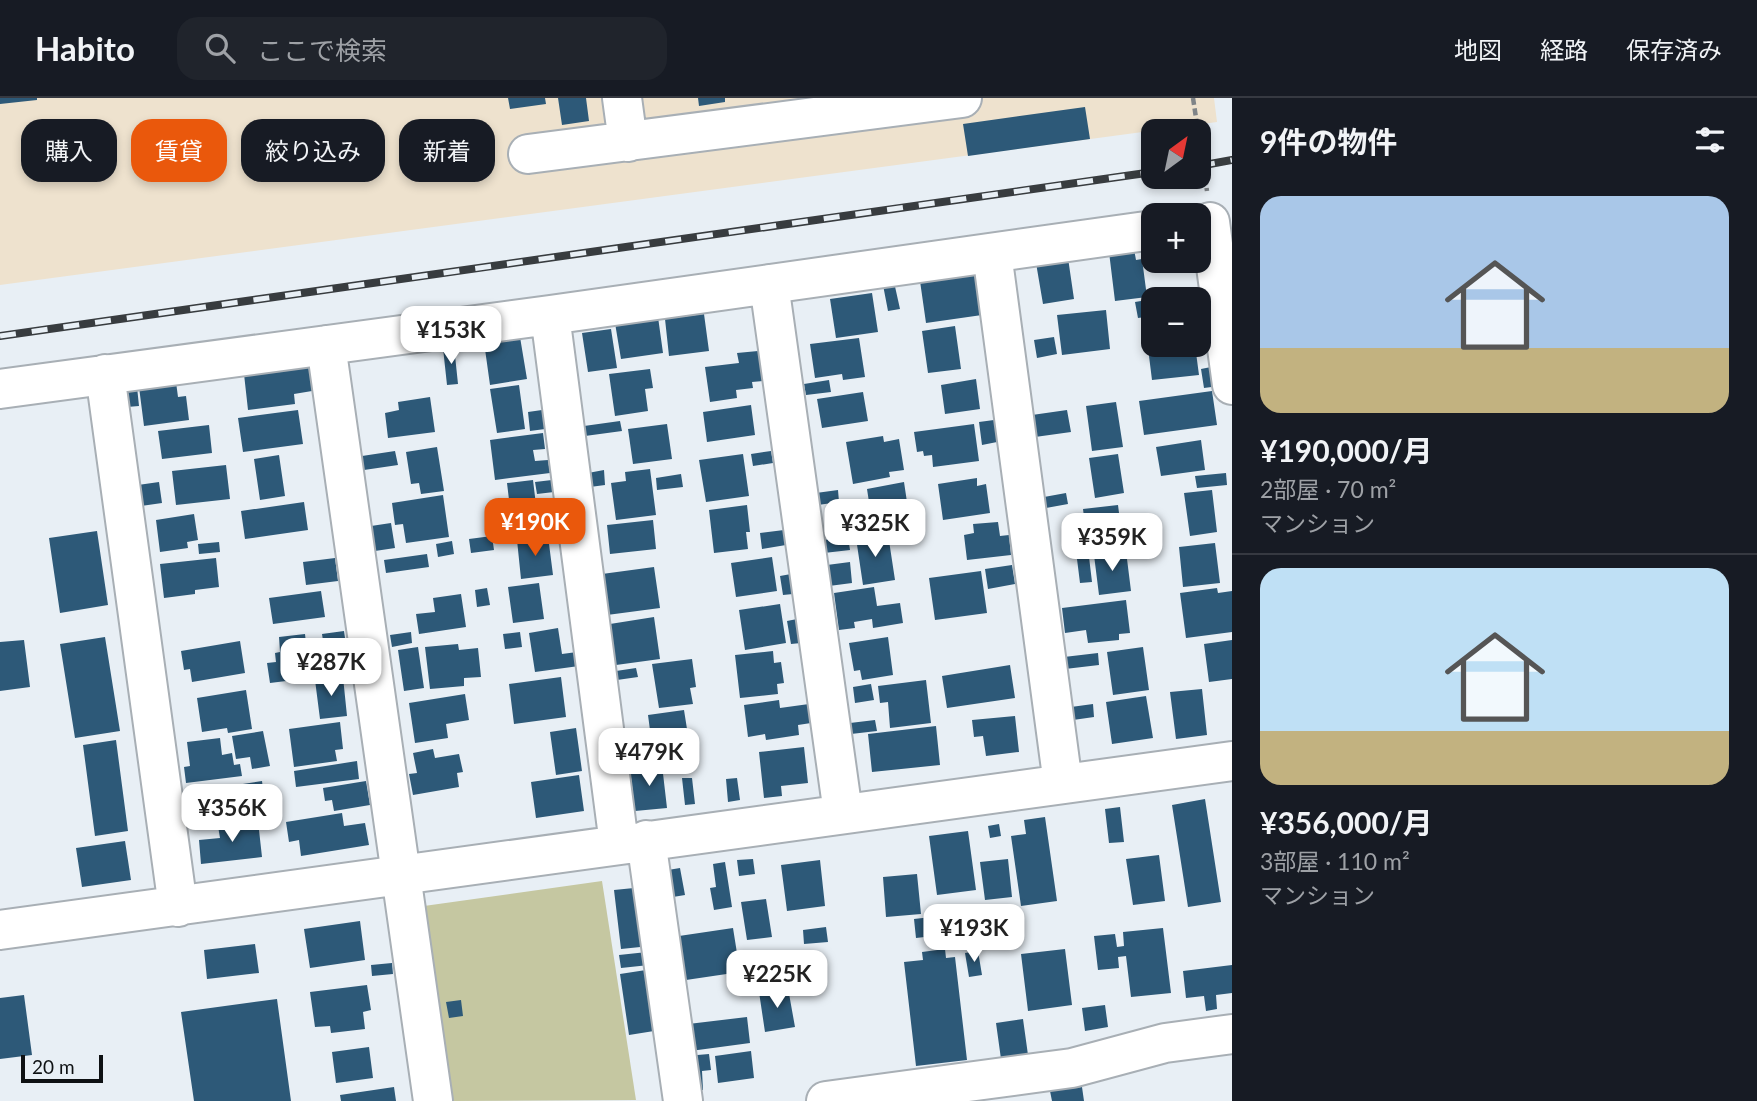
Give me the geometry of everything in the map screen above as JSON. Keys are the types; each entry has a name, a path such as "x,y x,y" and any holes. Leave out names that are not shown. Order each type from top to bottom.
{"street":[{"path":"622,98 628,142"},
{"path":"528,154 628,142 847,106 962,98"},
{"path":"1214,221 1232,385"},
{"path":"0,389 1141,232"},
{"path":"992,253 1063,784"},
{"path":"769,284 843,813"},
{"path":"550,315 632,842 683,1101"},
{"path":"326,345 433,1101"},
{"path":"106,374 178,907"},
{"path":"0,930 1232,761"},
{"path":"826,1101 1072,1068 1165,1043 1232,1034"}],"path":[{"path":"1192,98 1196,119"},
{"path":"1208,189 1214,221"}],"shaded area":[{"path":"0,98 1214,98 1217,122 1211,123 1211,119 1141,119 1141,132 0,285"}],"green space":[{"path":"602,881 636,1100 453,1101 424,906"}],"building":[{"path":"0,98 37,98 37,100 0,104"},
{"path":"508,98 545,98 546,104 510,109"},
{"path":"558,98 586,98 589,121 562,125"},
{"path":"698,98 725,98 725,102 699,106"},
{"path":"1085,107 1090,139 968,156 963,124"},
{"path":"1134,249 1136,260 1141,259 1141,273 1144,273 1146,287 1141,287 1141,298 1115,301 1109,252"},
{"path":"1068,258 1074,299 1043,304 1036,263"},
{"path":"976,273 982,315 926,323 920,281"},
{"path":"894,282 900,309 888,311 883,285"},
{"path":"872,293 878,332 836,338 830,299"},
{"path":"1141,301 1141,318 1138,318 1135,302"},
{"path":"1106,310 1110,349 1062,355 1057,315"},
{"path":"704,314 709,351 669,356 665,319"},
{"path":"658,317 663,353 621,359 615,323"},
{"path":"955,326 961,369 928,373 922,331"},
{"path":"611,329 617,368 588,372 582,333"},
{"path":"520,337 527,379 490,385 484,342"},
{"path":"1054,337 1057,354 1037,358 1034,340"},
{"path":"859,338 865,377 843,380 842,374 815,378 810,344"},
{"path":"454,346 458,384 447,385 443,348"},
{"path":"758,351 763,381 752,382 753,388 736,390 737,398 710,402 705,367 739,363 737,353"},
{"path":"1149,357 1197,357 1199,375 1152,380"},
{"path":"309,366 312,391 294,394 295,404 248,410 244,374"},
{"path":"1216,366 1219,386 1204,388 1201,369"},
{"path":"650,369 653,388 645,389 648,411 615,416 609,374"},
{"path":"976,379 980,409 945,414 941,385"},
{"path":"829,380 831,392 806,395 804,384"},
{"path":"176,382 178,397 186,396 189,420 144,426 139,387"},
{"path":"519,385 525,429 497,433 490,389"},
{"path":"137,387 139,406 127,407 125,389"},
{"path":"1212,391 1217,425 1144,435 1139,401"},
{"path":"863,392 868,421 822,428 817,399"},
{"path":"430,397 435,432 388,438 385,413 399,410 398,402"},
{"path":"1116,402 1123,447 1092,451 1086,406"},
{"path":"751,405 755,435 707,442 703,412"},
{"path":"298,410 303,444 243,452 238,418"},
{"path":"542,410 545,429 530,431 528,412"},
{"path":"1067,410 1071,432 1035,437 1032,415"},
{"path":"994,420 997,442 982,445 979,422"},
{"path":"620,421 622,431 585,436 584,426"},
{"path":"667,424 672,459 633,464 628,429"},
{"path":"974,424 979,461 933,467 932,455 924,456 923,451 917,452 914,432"},
{"path":"209,425 212,453 162,459 158,431"},
{"path":"543,433 545,449 533,450 535,461 548,460 550,473 495,480 490,440"},
{"path":"883,436 884,442 899,439 904,470 889,472 890,477 853,484 846,442"},
{"path":"1201,440 1205,470 1161,476 1156,447"},
{"path":"437,447 444,491 421,494 419,483 411,484 406,452"},
{"path":"395,451 398,465 364,470 362,456"},
{"path":"771,451 773,463 753,466 751,454"},
{"path":"743,454 749,496 706,502 699,460"},
{"path":"1118,454 1124,493 1095,498 1089,458"},
{"path":"279,455 285,496 260,500 254,459"},
{"path":"226,465 230,499 176,505 172,471"},
{"path":"650,469 656,515 616,520 611,483 626,481 625,472"},
{"path":"604,470 605,485 590,487 588,473"},
{"path":"1226,473 1227,485 1197,488 1195,476"},
{"path":"681,474 683,487 657,490 656,478"},
{"path":"977,478 977,486 986,484 990,513 943,520 938,484"},
{"path":"533,480 539,530 513,533 507,483"},
{"path":"552,480 554,492 537,494 535,482"},
{"path":"159,482 162,503 141,506 138,485"},
{"path":"904,482 910,522 873,528 867,489"},
{"path":"838,490 839,502 818,505 816,493"},
{"path":"1212,490 1217,532 1190,536 1184,493"},
{"path":"1066,493 1068,504 1046,508 1044,497"},
{"path":"443,495 449,537 406,543 403,524 395,525 392,503"},
{"path":"304,502 308,530 245,539 241,511"},
{"path":"747,505 750,532 746,532 748,549 714,553 709,510"},
{"path":"1118,505 1123,545 1088,549 1083,509"},
{"path":"556,507 559,526 548,527 545,508"},
{"path":"194,514 198,540 187,542 188,548 160,552 156,520"},
{"path":"653,520 656,549 610,554 607,525"},
{"path":"998,522 1000,536 1009,535 1011,555 967,560 964,535 974,533 973,524"},
{"path":"391,523 395,548 375,551 371,526"},
{"path":"784,530 786,545 762,549 760,533"},
{"path":"97,531 108,605 60,613 49,538"},
{"path":"888,534 895,580 863,585 856,538"},
{"path":"492,536 494,550 471,553 469,539"},
{"path":"548,536 553,575 521,579 517,540"},
{"path":"848,537 850,550 824,553 823,540"},
{"path":"452,541 454,554 438,557 436,544"},
{"path":"219,542 220,552 199,554 198,544"},
{"path":"1215,543 1220,583 1183,587 1179,547"},
{"path":"1126,551 1131,591 1099,595 1094,555"},
{"path":"427,554 429,567 386,573 384,560"},
{"path":"772,557 777,591 736,597 731,563"},
{"path":"1089,557 1092,582 1080,583 1077,559"},
{"path":"216,558 219,587 195,590 195,594 164,598 160,564"},
{"path":"335,558 338,581 306,585 303,562"},
{"path":"850,562 852,583 829,586 827,565"},
{"path":"1012,565 1015,584 988,589 985,569"},
{"path":"654,567 660,608 607,615 602,574"},
{"path":"981,571 987,613 935,620 929,578"},
{"path":"791,574 793,594 783,595 780,576"},
{"path":"539,583 544,619 513,623 508,587"},
{"path":"874,587 877,606 900,603 903,623 873,628 872,619 854,622 855,628 839,630 834,593"},
{"path":"487,588 490,605 477,607 475,590"},
{"path":"1217,588 1218,593 1232,591 1232,632 1186,638 1180,593"},
{"path":"321,591 325,617 273,624 269,598"},
{"path":"461,594 466,627 419,634 416,614 435,612 433,598"},
{"path":"1126,600 1130,633 1119,634 1119,640 1088,643 1086,630 1065,633 1062,608"},
{"path":"780,604 786,643 745,650 739,610"},
{"path":"654,617 660,659 616,665 610,624"},
{"path":"797,619 801,643 791,644 787,621"},
{"path":"558,628 562,654 577,652 579,666 535,672 529,633"},
{"path":"344,631 346,645 324,647 322,634"},
{"path":"411,632 412,643 392,647 390,635"},
{"path":"520,632 522,647 505,649 503,634"},
{"path":"305,634 310,678 270,683 267,663 276,662 275,653 280,652 279,637"},
{"path":"105,637 120,731 75,738 60,644"},
{"path":"888,637 893,675 862,680 860,670 854,671 849,643"},
{"path":"24,640 30,687 0,691 0,642"},
{"path":"1232,640 1232,679 1209,682 1204,644"},
{"path":"240,641 245,673 192,682 190,669 184,670 181,651"},
{"path":"458,644 459,650 478,648 481,677 464,678 464,686 430,689 425,647"},
{"path":"418,647 424,688 404,691 398,650"},
{"path":"1143,647 1149,690 1113,695 1107,652"},
{"path":"773,651 774,663 781,662 784,683 777,684 778,694 740,698 735,655"},
{"path":"1098,653 1099,665 1065,669 1064,657"},
{"path":"349,657 351,672 336,674 334,659"},
{"path":"692,659 696,687 690,688 693,704 659,708 652,664"},
{"path":"1010,665 1015,698 947,708 942,676"},
{"path":"636,668 638,677 617,680 616,671"},
{"path":"343,677 347,716 320,719 315,680"},
{"path":"561,677 566,717 514,724 509,684"},
{"path":"926,680 931,723 890,728 888,702 880,703 878,686"},
{"path":"871,684 874,700 855,703 853,687"},
{"path":"1202,689 1207,735 1176,739 1170,692"},
{"path":"246,690 252,729 228,733 227,728 202,732 197,698"},
{"path":"465,694 469,720 446,724 448,738 415,743 409,703"},
{"path":"1146,696 1153,738 1112,744 1106,702"},
{"path":"779,700 780,708 809,704 811,723 798,725 799,735 766,740 765,734 748,737 744,705"},
{"path":"1093,704 1094,717 1073,720 1071,707"},
{"path":"684,710 690,748 653,753 648,715"},
{"path":"1015,716 1019,752 986,756 983,736 974,737 972,720"},
{"path":"875,720 877,731 851,734 850,723"},
{"path":"340,722 343,749 335,750 337,761 294,767 289,729"},
{"path":"936,726 940,765 872,772 868,734"},
{"path":"576,728 582,771 556,775 550,732"},
{"path":"263,731 270,766 252,769 250,757 236,759 232,736"},
{"path":"220,738 222,755 232,753 234,765 240,764 242,776 186,783 184,767 190,766 187,742"},
{"path":"116,740 128,831 95,836 83,745"},
{"path":"804,747 808,783 781,786 782,796 764,798 759,752"},
{"path":"433,749 435,758 459,754 463,772 457,773 459,787 413,795 409,774 417,773 413,753"},
{"path":"647,749 649,761 629,763 628,751"},
{"path":"357,761 359,779 296,787 294,771"},
{"path":"662,765 667,808 635,811 630,769"},
{"path":"579,775 584,811 536,818 531,782"},
{"path":"682,778 692,778 695,804 685,805"},
{"path":"737,778 740,800 728,802 726,779"},
{"path":"262,781 266,813 233,818 232,807 226,808 223,787"},
{"path":"366,781 370,805 334,811 332,800 325,801 323,788"},
{"path":"1205,799 1221,902 1188,907 1172,805"},
{"path":"1120,807 1124,842 1109,843 1105,809"},
{"path":"342,813 344,826 365,823 369,845 301,856 299,840 289,842 286,822"},
{"path":"1045,817 1057,901 1021,906 1011,836 1026,834 1024,820"},
{"path":"258,821 262,857 201,864 199,840 220,838 218,826"},
{"path":"999,824 1001,836 990,838 988,826"},
{"path":"968,831 976,890 937,895 929,836"},
{"path":"125,841 131,880 82,887 76,848"},
{"path":"1159,855 1165,901 1133,905 1126,859"},
{"path":"753,859 755,874 739,876 737,860"},
{"path":"1008,859 1012,897 985,900 980,862"},
{"path":"820,860 825,906 787,911 781,865"},
{"path":"725,862 732,907 714,910 710,888 716,887 713,864"},
{"path":"680,868 685,895 673,897 668,870"},
{"path":"917,874 921,914 886,917 883,877"},
{"path":"644,887 650,946 621,949 614,890"},
{"path":"766,899 772,937 747,940 741,902"},
{"path":"940,916 942,935 916,938 914,919"},
{"path":"360,921 365,960 310,968 304,929"},
{"path":"826,927 828,942 804,944 803,930"},
{"path":"733,928 740,972 686,980 679,936"},
{"path":"1163,928 1171,993 1131,997 1126,956 1118,957 1119,968 1098,970 1094,936 1115,934 1117,947 1124,946 1123,932"},
{"path":"255,944 259,973 207,979 204,950"},
{"path":"945,949 946,958 955,957 967,1060 916,1066 904,962 923,960 922,952"},
{"path":"1065,949 1072,1005 1028,1011 1021,954"},
{"path":"978,951 982,975 969,977 965,953"},
{"path":"647,952 649,965 621,968 619,955"},
{"path":"392,963 393,974 372,976 371,965"},
{"path":"1232,965 1232,993 1216,995 1217,1009 1206,1011 1204,996 1186,998 1183,971"},
{"path":"646,970 654,1031 629,1035 620,974"},
{"path":"367,985 371,1010 363,1012 365,1029 331,1033 330,1026 315,1027 310,992"},
{"path":"788,988 795,1027 765,1032 759,992"},
{"path":"24,995 32,1055 0,1059 0,998"},
{"path":"277,999 291,1101 194,1101 181,1012"},
{"path":"461,1000 463,1016 449,1018 446,1002"},
{"path":"1105,1005 1108,1027 1085,1031 1082,1008"},
{"path":"747,1017 750,1043 683,1052 680,1025"},
{"path":"1023,1019 1028,1055 1001,1059 996,1023"},
{"path":"369,1047 373,1078 336,1083 332,1052"},
{"path":"751,1051 754,1078 718,1083 715,1056"},
{"path":"709,1054 711,1070 702,1071 703,1090 689,1091 686,1056"},
{"path":"394,1087 396,1101 341,1101 340,1095"},
{"path":"1082,1087 1084,1101 1052,1101 1050,1091"}],"railway":[{"path":"1211,164 1232,160"},
{"path":"0,336 1141,174"}]}
